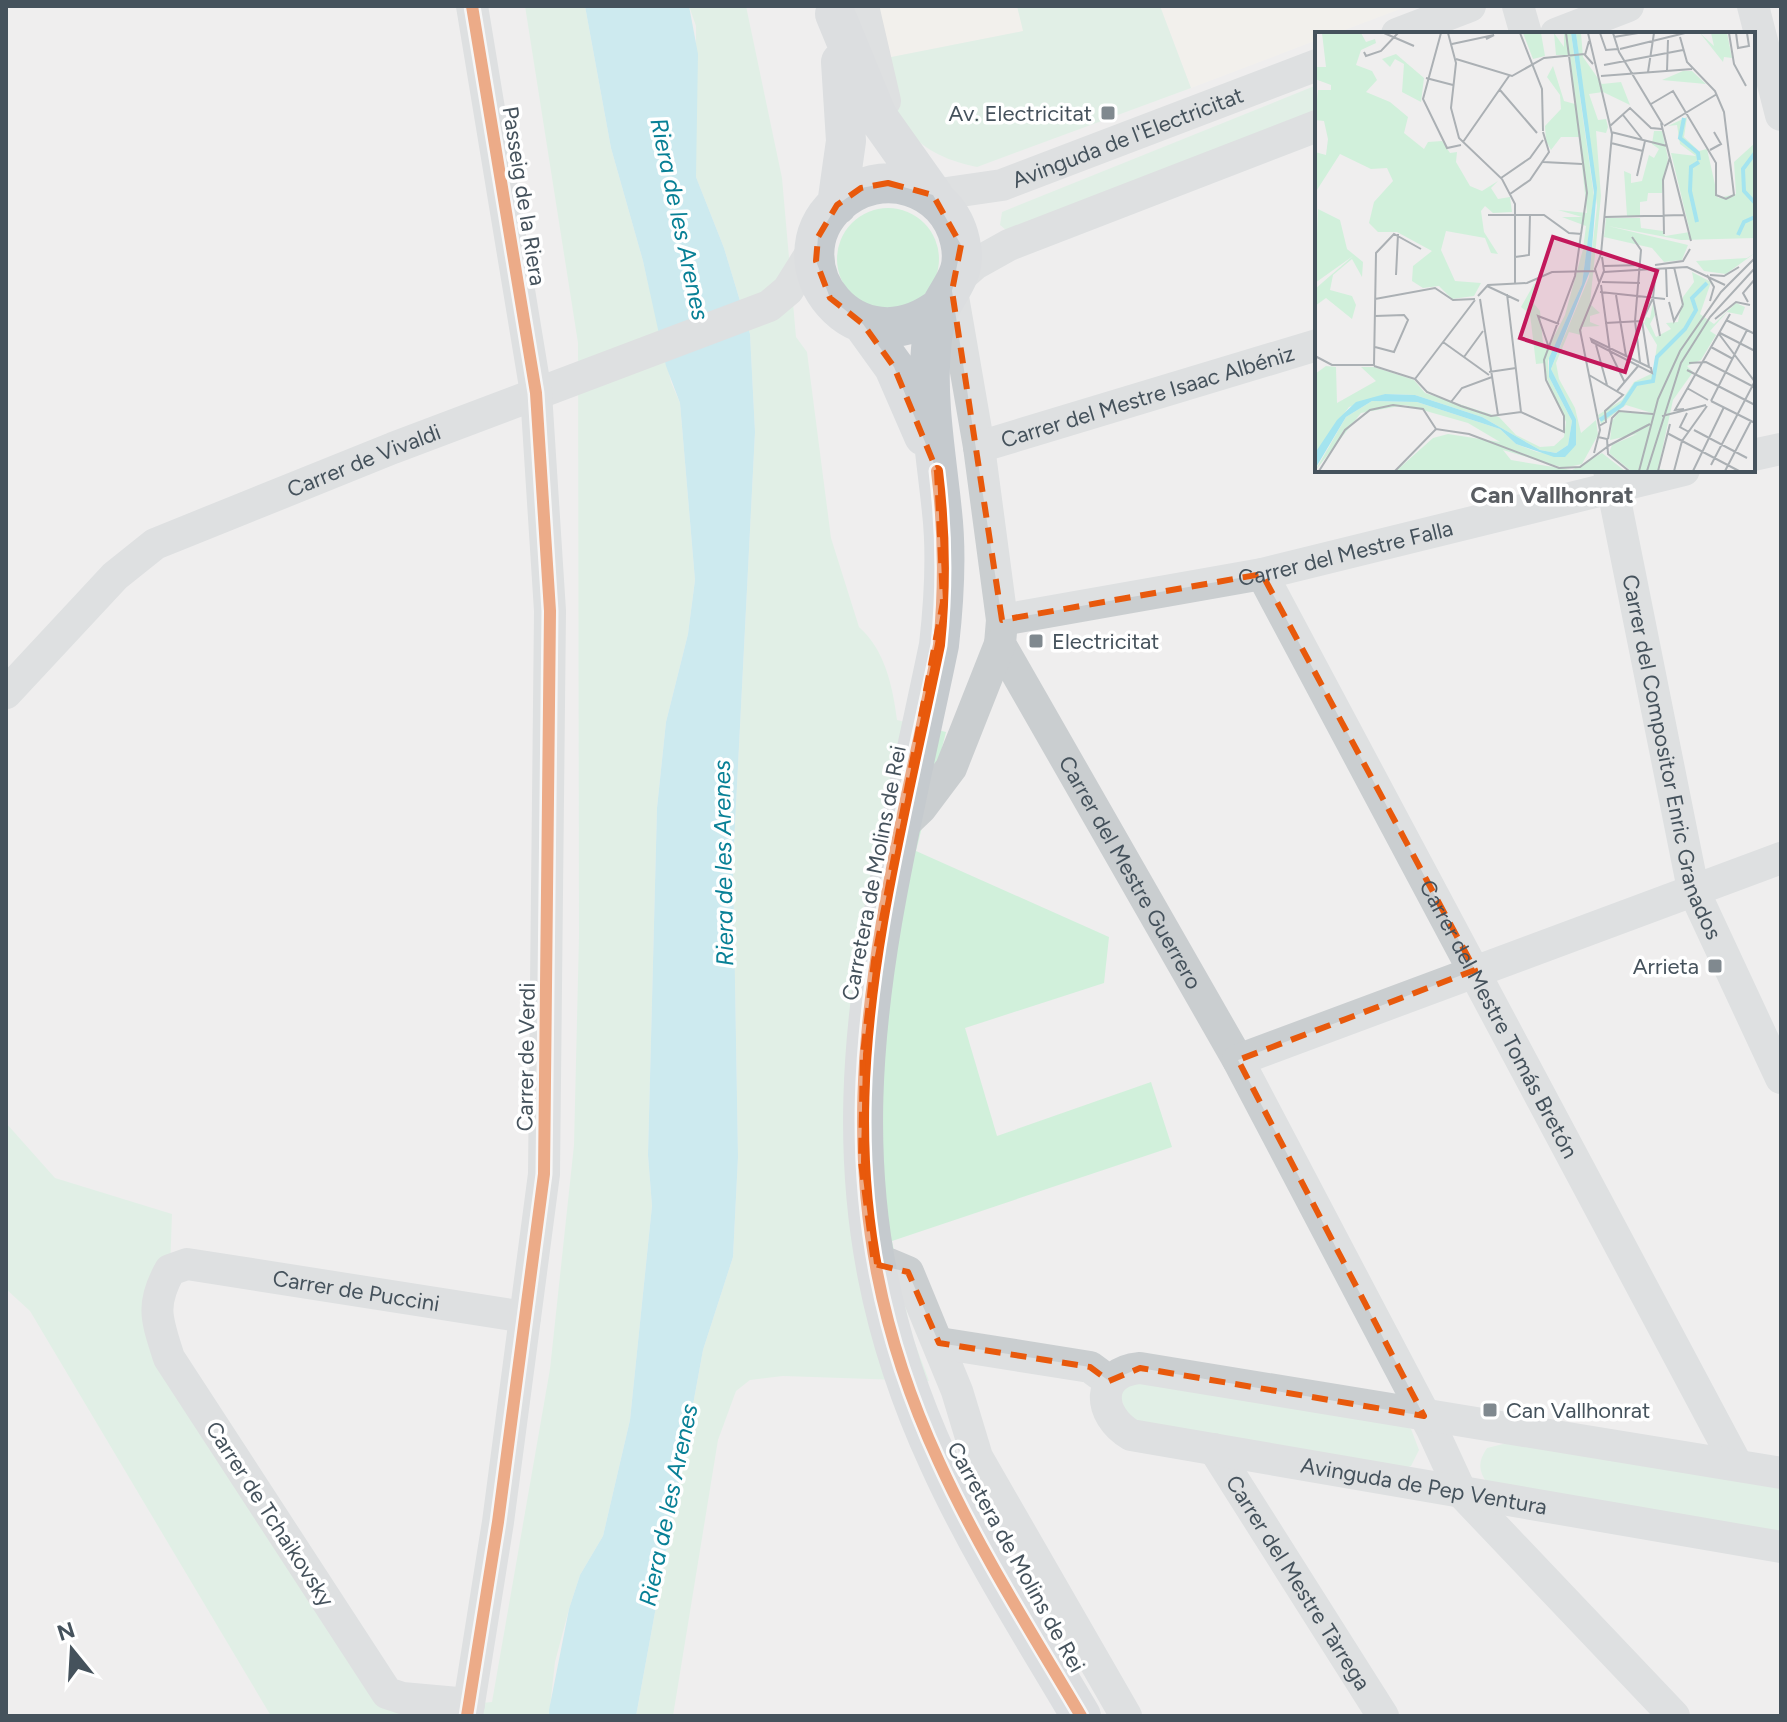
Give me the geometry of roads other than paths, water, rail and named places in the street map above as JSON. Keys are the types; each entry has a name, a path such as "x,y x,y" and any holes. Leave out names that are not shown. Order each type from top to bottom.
{"main road":[{"path":"844,9 877,116 957,228 962,254 950,293 924,320 905,327 854,320"},
{"path":"816,245 837,205 846,141 844,9"},
{"path":"837,205 861,188 888,183 924,183"},
{"name":"Carretera de Molins de Rei","path":"816,245 822,285 854,320 902,383 937,471"},
{"name":"Carretera de Molins de Rei","path":"950,293 930,363 944,560 942,616 874,961 863,1054 861,1162 874,1264 899,1358 939,1462 984,1549 1081,1716"}],"street":[{"name":"Passeig de la Riera","path":"472,6 536,393"},
{"path":"1402,32 1470,6"},
{"path":"1518,6 1525,32"},
{"path":"1561,32 1628,6"},
{"path":"1753,6 1781,115"},
{"name":"Avinguda de l'Electricitat","path":"924,183 1002,185 1315,66"},
{"path":"950,293 975,264 1009,245 1315,127"},
{"name":"Carrer de Vivaldi","path":"769,306 788,290 816,245"},
{"name":"Carrer del Mestre Guerrero","path":"950,293 979,447 1001,632 1238,1060 1461,1492 1674,1716"},
{"name":"Carrer de Vivaldi","path":"6,693 115,576 155,544 536,393 769,306 793,304 854,320"},
{"name":"Carrer del Mestre Isaac Albéniz","path":"979,447 1315,346"},
{"name":"Carrer de Verdi","path":"468,1710 544,1174 550,611 536,393"},
{"path":"1755,455 1781,449"},
{"name":"Carrer del Mestre Falla","path":"1001,632 1262,574 1611,478 1666,472"},
{"name":"Carrer del Compositor Enric Granados","path":"1611,478 1693,889 1781,1078"},
{"name":"Carrer del Mestre Tomás Bretón","path":"1262,574 1737,1465"},
{"name":"Carretera de Molins de Rei","path":"899,829 921,808 951,768 1001,632"},
{"path":"1238,1060 1781,858"},
{"name":"Carrer de Puccini","path":"187,1264 525,1317"},
{"name":"Carrer de Tchaikovsky","path":"187,1264 170,1270 156,1294 158,1325 169,1358 387,1693 468,1710"},
{"path":"874,1264 889,1264 908,1272 939,1343 977,1457 1126,1716"},
{"path":"939,1343 1090,1367 1109,1381 1117,1373 1140,1368 1781,1473"},
{"name":"Avinguda de Pep Ventura","path":"1109,1381 1109,1409 1120,1429 1131,1435 1781,1547"},
{"name":"Carrer del Mestre Tàrrega","path":"1214,1449 1383,1716"}],"water":[{"name":"Riera de les Arenes","path":"585,6 689,6 698,54 696,177 724,248 750,334 755,432 733,864 738,1157 733,1257 703,1350 636,1716 549,1716 549,1710 569,1609 580,1575 603,1536 630,1420 652,1206 648,1155 657,808 666,722 688,634 695,580 680,403 666,366 643,261 611,148"}],"place":[{"name":"Av. Electricitat","path":"1108,113"},
{"name":"Electricitat","path":"1036,641"},
{"name":"Arrieta","path":"1715,966"},
{"name":"Can Vallhonrat","path":"1490,1410"}],"district":[{"name":"Can Vallhonrat","path":"1552,494"}]}
